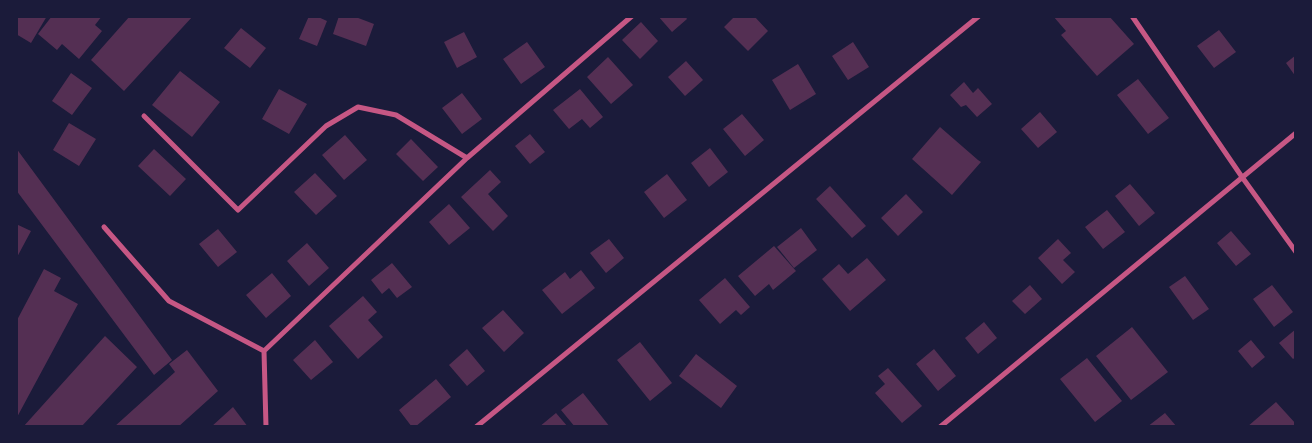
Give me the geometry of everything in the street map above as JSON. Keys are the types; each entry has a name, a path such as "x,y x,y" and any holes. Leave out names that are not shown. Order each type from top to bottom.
{"street":[{"path":"266,427 264,351 467,158 632,16"},
{"path":"476,427 979,16"},
{"path":"1132,16 1242,177 1296,252"},
{"path":"144,116 238,210 326,126 358,107 396,115 467,158"},
{"path":"940,427 1296,134"},
{"path":"104,227 169,301 264,351"}],"building":[{"path":"16,16 47,16 31,43 16,34"},
{"path":"52,16 102,16 95,25 102,31 79,59 62,44 57,50 38,34"},
{"path":"130,16 193,16 124,91 91,60"},
{"path":"309,16 316,16 327,21 317,46 299,39"},
{"path":"339,16 353,16 374,24 366,46 333,34"},
{"path":"658,16 685,16 687,19 672,32"},
{"path":"735,16 743,18 745,16 754,16 768,31 748,51 724,27"},
{"path":"1053,16 1109,16 1134,44 1097,76 1061,35 1066,31"},
{"path":"641,22 658,41 640,59 622,40"},
{"path":"241,28 266,48 250,68 224,48"},
{"path":"1219,30 1236,52 1214,68 1197,46"},
{"path":"464,32 477,57 457,68 444,42"},
{"path":"527,42 545,67 521,84 503,59"},
{"path":"853,42 869,67 848,80 832,56"},
{"path":"1296,55 1296,77 1286,63"},
{"path":"608,57 633,85 611,104 587,77"},
{"path":"686,61 703,80 685,96 668,77"},
{"path":"798,64 816,94 790,110 772,80"},
{"path":"180,71 220,102 192,137 152,105"},
{"path":"71,73 92,88 72,115 52,101"},
{"path":"1138,79 1169,118 1148,134 1117,95"},
{"path":"964,82 973,93 978,88 992,104 977,117 966,105 961,107 950,95"},
{"path":"279,89 307,104 289,134 262,119"},
{"path":"580,89 603,117 590,128 582,119 569,129 553,110"},
{"path":"462,93 482,119 462,134 442,108"},
{"path":"1040,112 1057,132 1038,148 1021,129"},
{"path":"742,114 764,140 745,156 723,129"},
{"path":"69,123 96,139 79,166 53,150"},
{"path":"940,127 981,162 952,195 912,159"},
{"path":"530,134 545,152 530,164 515,146"},
{"path":"345,135 367,160 344,180 322,155"},
{"path":"411,139 438,167 423,181 396,154"},
{"path":"16,148 172,360 154,375 16,190"},
{"path":"710,148 728,172 709,187 691,163"},
{"path":"154,149 186,179 170,196 138,166"},
{"path":"490,170 501,182 488,194 508,216 493,231 461,197"},
{"path":"315,173 337,196 316,215 294,192"},
{"path":"667,174 687,200 664,218 644,192"},
{"path":"1130,184 1155,213 1139,226 1115,196"},
{"path":"830,186 866,226 852,238 816,199"},
{"path":"906,194 923,212 898,236 881,218"},
{"path":"449,204 470,228 449,245 429,222"},
{"path":"1107,210 1125,232 1103,249 1085,227"},
{"path":"16,224 31,231 16,259"},
{"path":"801,228 817,250 794,268 777,247"},
{"path":"218,229 237,252 218,267 199,244"},
{"path":"1231,231 1251,254 1236,266 1217,243"},
{"path":"609,239 624,258 606,273 590,253"},
{"path":"1058,239 1071,253 1063,260 1075,272 1062,284 1038,258"},
{"path":"307,243 329,268 309,286 287,261"},
{"path":"774,246 796,271 773,290 769,284 755,296 738,276"},
{"path":"867,258 886,280 850,311 822,279 839,264 848,274"},
{"path":"392,263 412,287 397,298 389,288 382,294 371,280"},
{"path":"44,269 61,278 54,291 78,304 16,419 16,322"},
{"path":"581,270 595,288 562,314 542,290 565,272 570,279"},
{"path":"272,273 291,296 266,318 246,295"},
{"path":"1185,276 1209,309 1193,320 1169,287"},
{"path":"725,278 750,307 741,315 736,310 720,324 699,300"},
{"path":"1030,285 1042,299 1025,314 1012,301"},
{"path":"1272,285 1293,312 1274,327 1253,299"},
{"path":"363,296 377,312 368,320 383,337 358,359 329,326"},
{"path":"503,310 524,333 504,352 482,328"},
{"path":"984,322 997,338 978,354 965,338"},
{"path":"1132,327 1168,372 1131,400 1096,356"},
{"path":"1296,329 1296,357 1293,359 1279,343"},
{"path":"105,336 137,367 81,427 23,427"},
{"path":"315,340 333,362 311,380 293,360"},
{"path":"1251,340 1265,357 1252,368 1238,351"},
{"path":"640,342 672,383 650,401 617,360"},
{"path":"467,349 485,371 467,386 449,365"},
{"path":"934,349 956,376 938,391 916,364"},
{"path":"187,350 218,391 178,427 114,427 175,372 169,364"},
{"path":"696,354 737,386 721,408 679,376"},
{"path":"1087,358 1122,401 1095,422 1060,379"},
{"path":"888,368 922,406 902,423 875,393 885,384 878,376"},
{"path":"436,379 451,397 415,427 412,427 399,410"},
{"path":"583,393 610,427 575,427 561,410"},
{"path":"1276,402 1296,424 1296,427 1247,427"},
{"path":"233,407 248,427 211,427"},
{"path":"556,413 568,427 539,427"},
{"path":"1165,413 1177,427 1147,427"}]}
